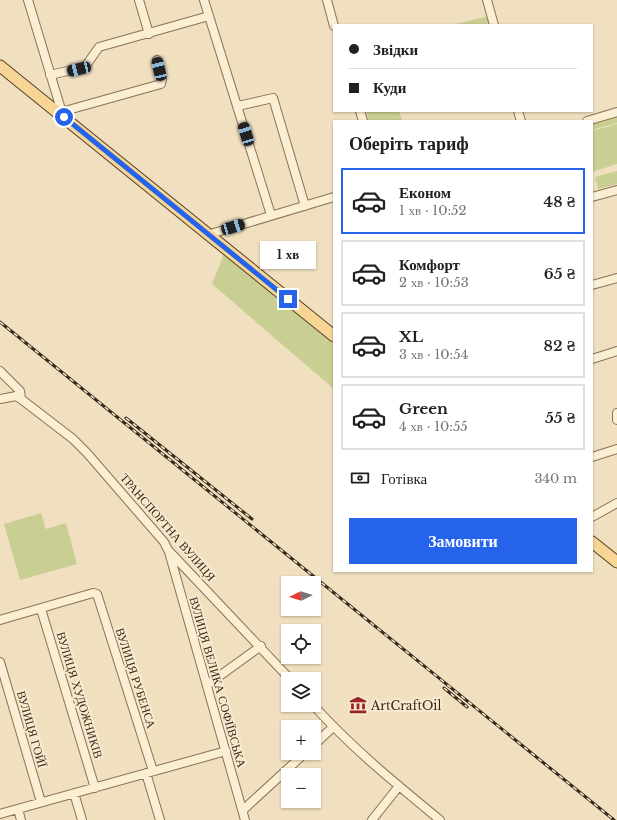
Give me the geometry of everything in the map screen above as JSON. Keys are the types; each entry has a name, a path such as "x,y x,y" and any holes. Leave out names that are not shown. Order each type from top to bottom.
{"main road":[{"path":"0,66 62,114 207,235 333,335"},
{"path":"593,543 617,562"}],"street":[{"path":"28,0 62,114 161,84 162,79 157,60"},
{"path":"139,0 149,34"},
{"path":"204,0 271,215"},
{"path":"327,0 333,24"},
{"path":"487,0 494,24"},
{"path":"50,75 85,67 99,47 209,16"},
{"path":"238,106 273,98 305,206"},
{"path":"590,120 617,112"},
{"path":"593,197 617,190"},
{"path":"207,235 333,197"},
{"path":"593,285 617,278"},
{"path":"593,359 617,352"},
{"name":"ТРАНСПОРТНА ВУЛИЦЯ","path":"0,371 17,386 20,391 21,399 72,439 87,453 164,542 168,550 261,646 284,672"},
{"path":"0,399 11,396 16,396 21,399"},
{"path":"617,413 617,420"},
{"path":"593,457 617,449"},
{"path":"593,516 617,503"},
{"name":"ВУЛИЦЯ ВЕЛИКА СОФІЇВСЬКА","path":"168,550 245,820"},
{"name":"ВУЛИЦЯ РУБЕНСА","path":"41,608 95,593 150,772 160,820"},
{"path":"0,620 41,608"},
{"name":"ВУЛИЦЯ ХУДОЖНИКІВ","path":"41,608 95,788"},
{"path":"207,685 261,646"},
{"name":"ВУЛИЦЯ ГОЙЇ","path":"0,662 41,802"},
{"path":"319,712 333,727 399,786 440,820"},
{"path":"321,738 333,727"},
{"path":"0,814 226,751"},
{"path":"243,810 297,760"},
{"path":"372,820 399,786"},
{"path":"74,793 82,820"},
{"path":"18,809 21,820"}],"green space":[{"path":"489,16 492,24 455,24"},
{"path":"366,112 399,112 402,120 369,120"},
{"path":"617,116 617,123 593,130 593,123"},
{"path":"617,124 617,164 593,172 593,131"},
{"path":"617,171 617,184 598,189 595,177"},
{"path":"226,249 333,334 333,388 212,284"},
{"path":"41,513 46,529 66,523 77,564 20,580 4,524"}],"railway":[{"path":"0,322 614,820"},
{"path":"126,418 252,519"},
{"path":"444,688 467,707"}],"place":[{"name":"ArtCraftOil","path":"358,705"}],"route":[{"path":"64,117 207,235 288,299"}]}
